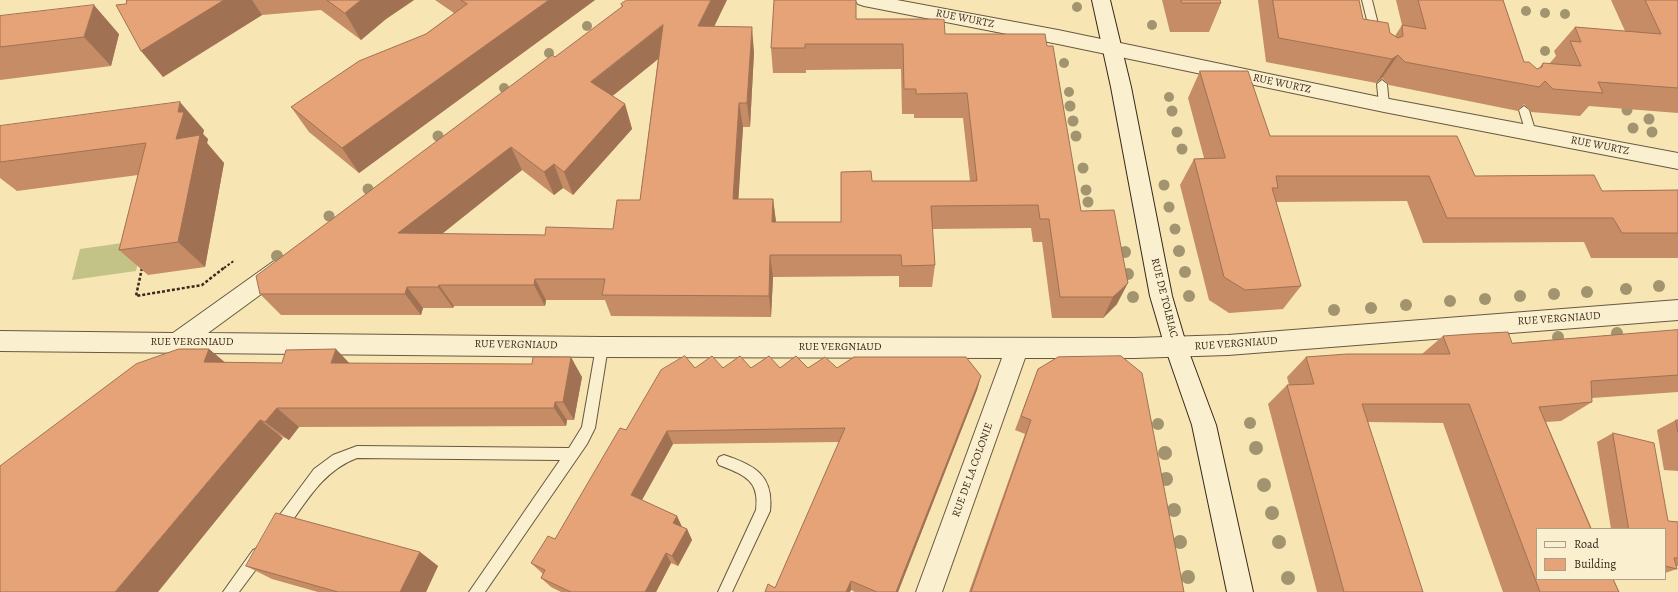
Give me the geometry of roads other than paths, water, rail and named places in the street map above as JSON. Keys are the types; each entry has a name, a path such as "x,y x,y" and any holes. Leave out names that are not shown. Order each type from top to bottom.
{"street":[{"name":"RUE WURTZ","path":"864,0 1112,48 1384,105 1678,161"},
{"name":"RUE DE TOLBIAC","path":"1101,0 1112,48 1161,296 1176,347 1204,425 1240,592"},
{"path":"145,365 295,258"},
{"name":"RUE VERGNIAUD","path":"0,341 602,347 1176,347 1678,310"},
{"name":"RUE DE LA COLONIE","path":"929,592 1018,347"}],"lane":[{"path":"1367,0 1379,49"},
{"path":"1382,84 1384,105"},
{"path":"1524,110 1531,133"},
{"path":"476,592 573,454 588,428 602,347"},
{"path":"230,592 319,474 338,459 358,452 573,454"},
{"path":"724,461 741,466 756,477 761,485 765,502 763,511 725,592"}]}
